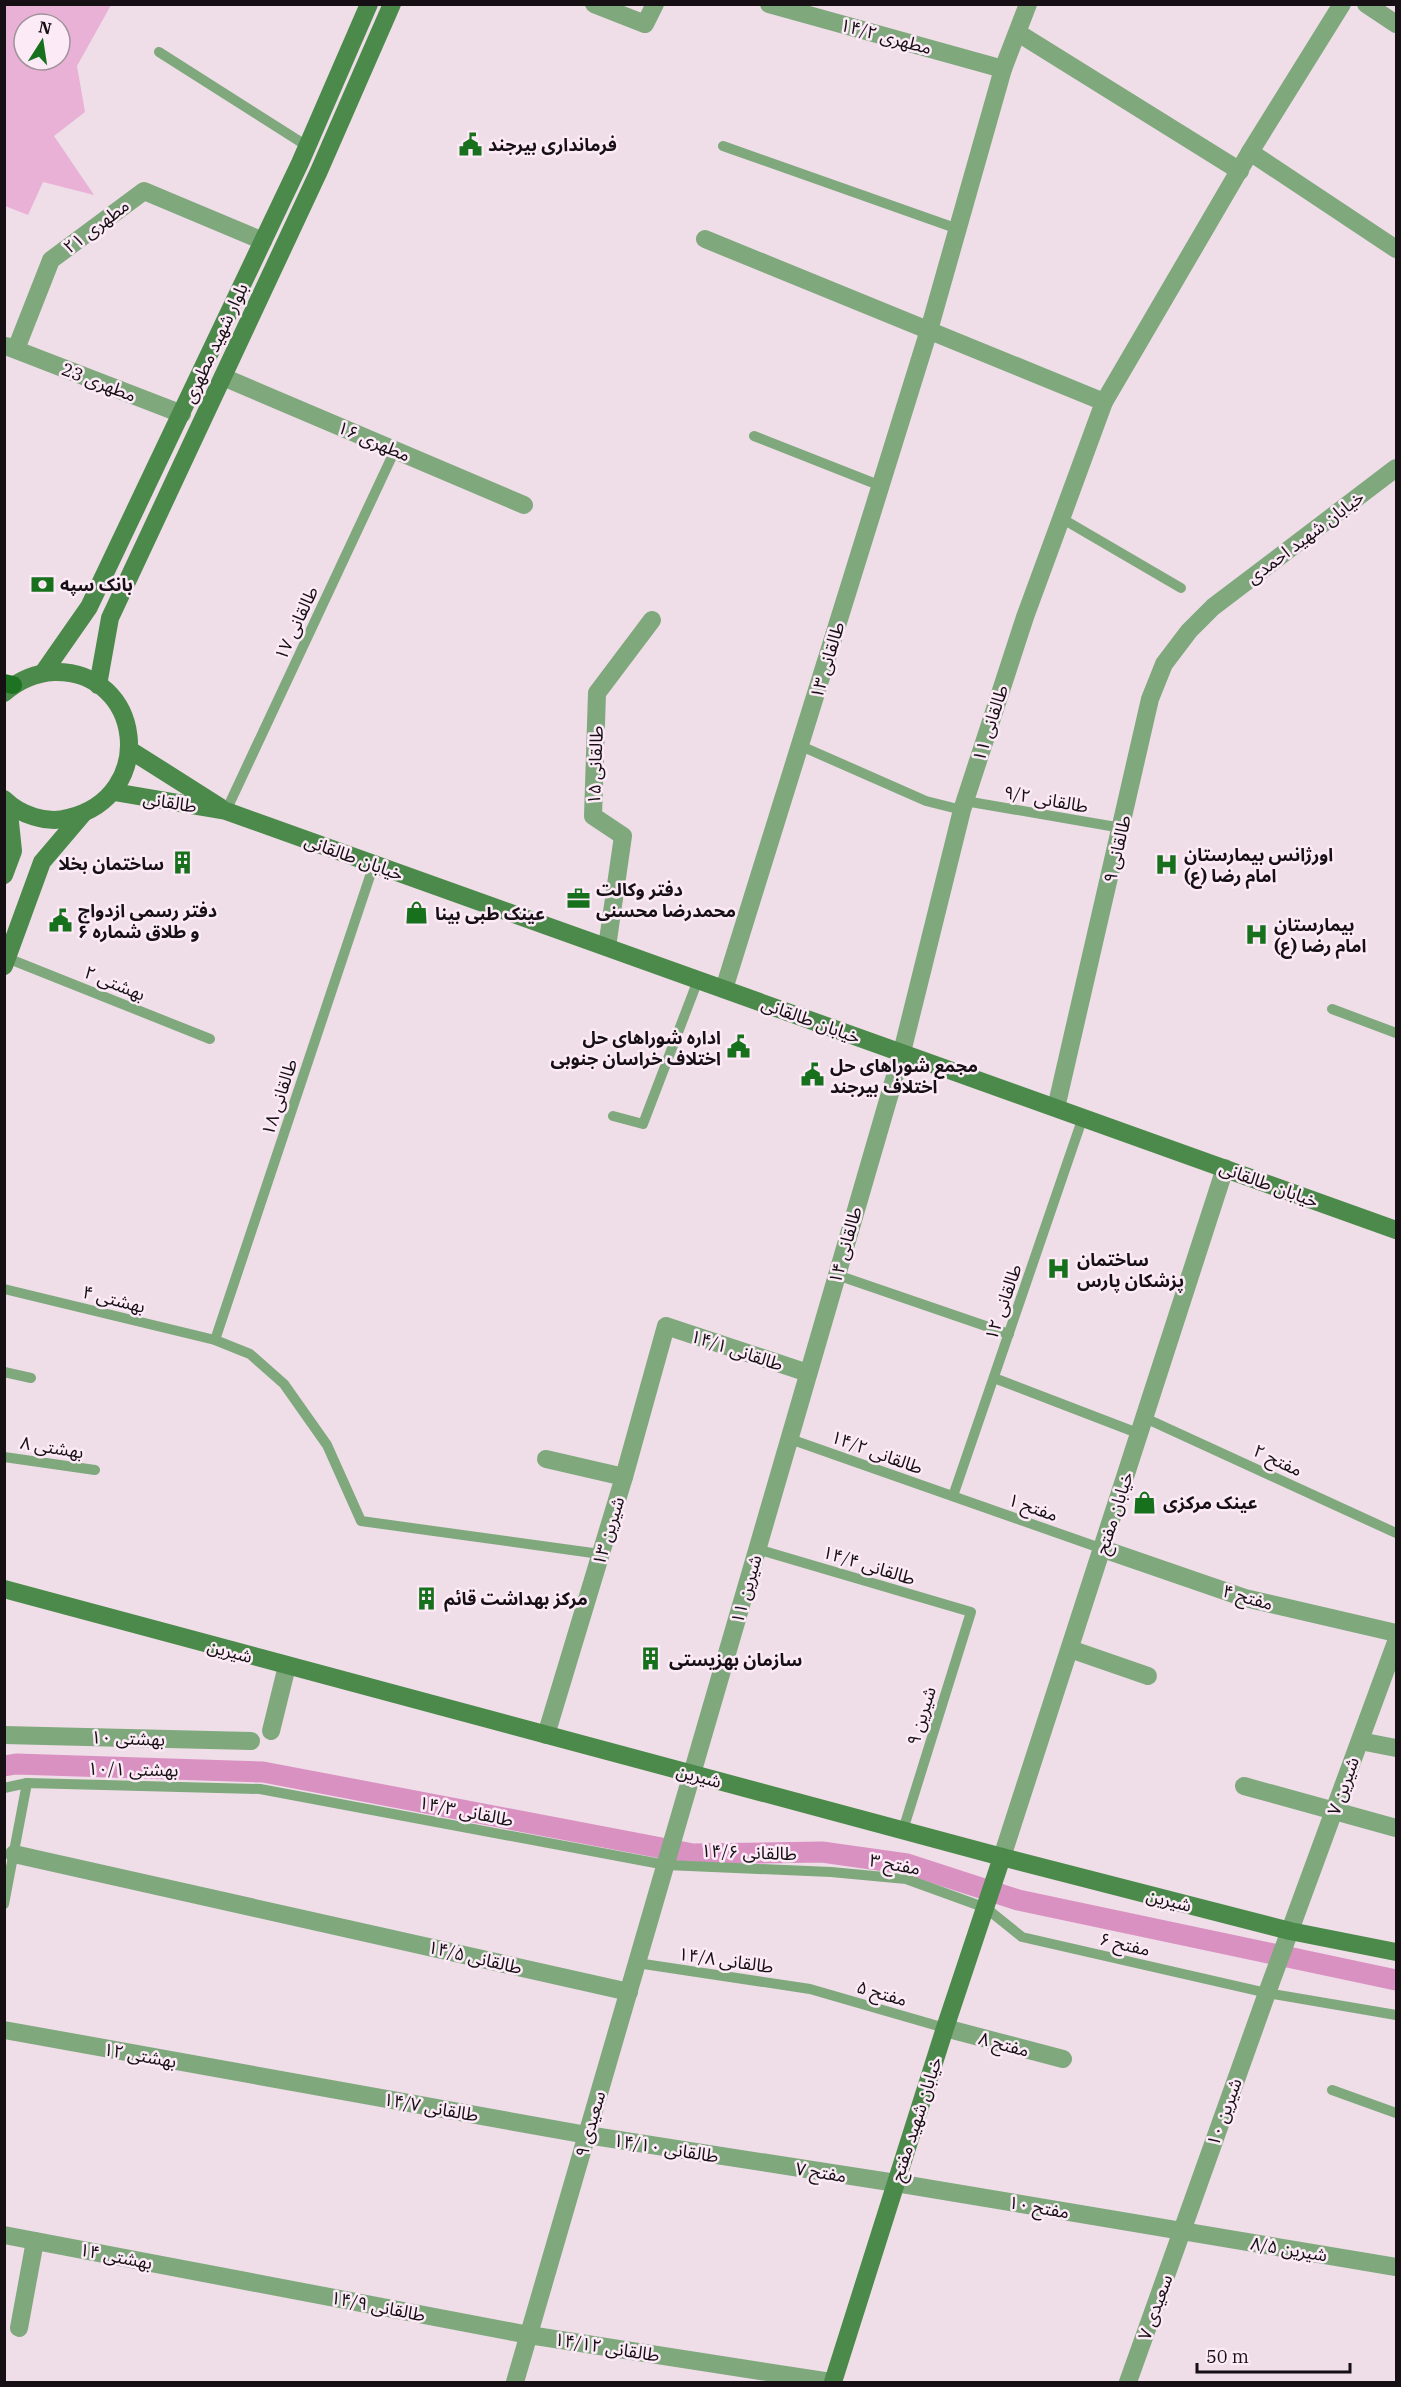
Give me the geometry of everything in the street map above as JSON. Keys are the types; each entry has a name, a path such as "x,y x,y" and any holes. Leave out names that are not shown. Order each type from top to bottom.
{"main road":[{"name":"بلوار شهید مطهری","path":"44,673 89,608 263,241 369,4"},
{"name":"بلوار شهید مطهری","path":"98,685 110,618 319,171 392,4"},
{"path":"6,801 25,813 44,819 63,820 82,815 100,806 114,792 125,773 130,750 129,731 122,713 112,698 98,685 72,674 44,673 28,677 7,687"},
{"path":"130,750 226,811"},
{"name":"طالقانی","path":"114,792 226,811"},
{"path":"4,875 13,851 6,801"},
{"name":"خیابان طالقانی","path":"226,811 1396,1230"},
{"path":"6,962 42,862 82,815"},
{"name":"شیرین","path":"4,1589 1002,1857 1290,1931 1396,1952"},
{"name":"خیابان شهید مفتح","path":"832,2382 1002,1857"}],"street":[{"path":"594,4 645,24 655,4"},
{"name":"مطهری ۱۴/۲","path":"768,4 1003,69"},
{"name":"طالقانی ۱۳","path":"724,989 929,330 1003,69 1028,4"},
{"name":"طالقانی ۱۱","path":"902,1052 964,806 1025,617 1104,402 1173,280 1342,4"},
{"path":"1366,4 1396,24"},
{"path":"1018,33 1240,171"},
{"path":"1250,152 1396,249"},
{"name":"مطهری ۲۱","path":"10,347 51,260 144,191 263,241"},
{"path":"705,238 1104,402"},
{"name":"مطهری 23","path":"10,347 182,414"},
{"name":"مطهری ۱۶","path":"223,377 524,505"},
{"name":"خیابان شهید احمدی","path":"1213,607 1396,468"},
{"name":"طالقانی ۹","path":"1056,1108 1150,699 1164,664 1189,631 1213,607"},
{"name":"طالقانی ۱۵","path":"607,947 623,836 593,816 597,693 652,620"},
{"name":"طالقانی ۱۴","path":"790,1438 902,1052"},
{"name":"خیابان مفتح","path":"1002,1857 1225,1168"},
{"name":"طالقانی ۱۴/۱","path":"666,1326 808,1373"},
{"name":"شیرین ۱۳","path":"546,1735 624,1477 666,1326"},
{"name":"شیرین ۱۱","path":"678,1821 790,1438"},
{"path":"546,1459 624,1477"},
{"name":"مفتح ۴","path":"1103,1549 1245,1598 1396,1633"},
{"name":"شیرین ۷","path":"1267,1993 1396,1642"},
{"path":"1070,1650 1148,1676"},
{"path":"271,1731 287,1666"},
{"name":"بهشتی ۱۰","path":"4,1735 251,1741"},
{"path":"1360,1740 1396,1748"},
{"path":"1244,1786 1396,1828"},
{"name":"سعیدی ۹","path":"515,2382 678,1821"},
{"name":"طالقانی ۱۴/۵","path":"14,1854 629,1992"},
{"name":"شیرین ۱۰","path":"1182,2231 1267,1993"},
{"name":"مفتح ۸","path":"945,2028 1063,2059"},
{"name":"بهشتی ۱۲","path":"4,2030 275,2080"},
{"name":"طالقانی ۱۴/۷","path":"275,2080 587,2135"},
{"name":"طالقانی ۱۴/۱۰","path":"587,2135 745,2160"},
{"name":"مفتح ۷","path":"745,2160 896,2183"},
{"name":"مفتح ۱۰","path":"896,2183 1182,2231"},
{"name":"شیرین ۸/۵","path":"1182,2231 1396,2267"},
{"name":"سعیدی ۷","path":"1128,2382 1182,2231"},
{"name":"بهشتی ۱۴","path":"4,2235 227,2278"},
{"path":"19,2328 35,2241"},
{"name":"طالقانی ۱۴/۹","path":"227,2278 529,2335"},
{"name":"طالقانی ۱۴/۱۲","path":"529,2335 832,2382"}],"lane":[{"path":"159,52 307,146"},
{"path":"723,146 958,229"},
{"path":"754,436 881,486"},
{"name":"طالقانی ۱۷","path":"226,811 395,450"},
{"path":"1061,518 1181,588"},
{"name":"طالقانی ۹/۲","path":"801,746 926,801 1122,828"},
{"name":"طالقانی ۱۸","path":"215,1340 374,864"},
{"name":"بهشتی ۲","path":"6,962 210,1039"},
{"path":"613,1116 643,1124 698,980"},
{"path":"1332,1009 1396,1033"},
{"name":"طالقانی ۱۲","path":"953,1496 1083,1117"},
{"path":"837,1275 1009,1334"},
{"name":"بهشتی ۴","path":"4,1289 215,1340 250,1354 284,1384 327,1445 361,1521 600,1554"},
{"path":"4,1371 31,1378"},
{"name":"مفتح ۲","path":"994,1378 1142,1426 1396,1533"},
{"name":"طالقانی ۱۴/۲","path":"790,1438 953,1496"},
{"name":"بهشتی ۸","path":"4,1457 95,1470"},
{"name":"مفتح ۱","path":"953,1496 1103,1549"},
{"name":"طالقانی ۱۴/۴","path":"757,1549 971,1612"},
{"name":"شیرین ۹","path":"903,1830 971,1612"},
{"path":"4,1904 27,1783"},
{"name":"بهشتی ۱۰/۱","path":"4,1788 27,1783 260,1789"},
{"name":"طالقانی ۱۴/۳","path":"260,1789 666,1865"},
{"name":"طالقانی ۱۴/۶","path":"666,1865 831,1872"},
{"name":"مفتح ۳","path":"831,1872 906,1879 986,1908"},
{"name":"مفتح ۶","path":"986,1908 1022,1937 1267,1993 1395,2015"},
{"name":"طالقانی ۱۴/۸","path":"637,1964 810,1989"},
{"name":"مفتح ۵","path":"810,1989 945,2028"},
{"path":"1332,2090 1396,2113"}],"shaded area":[{"path":"4,5 111,5 77,66 85,112 54,136 94,195 43,182 28,215 5,206"}],"waterway":[{"path":"4,1766 16,1764 263,1772 693,1854 822,1852 907,1864 1018,1900 1396,1980"}],"place":[{"name":"فرمانداری بیرجند","path":"470,144"},
{"name":"بانک سپه","path":"42,584"},
{"name":"ساختمان بخلا","path":"182,863"},
{"name":"اورژانس بیمارستان امام رضا (ع)","path":"1166,864"},
{"name":"دفتر وکالت محمدرضا محسنی","path":"578,899"},
{"name":"عینک طبی بینا","path":"417,913"},
{"name":"دفتر رسمی ازدواج و طلاق شماره ۶","path":"60,920"},
{"name":"بیمارستان امام رضا (ع)","path":"1256,934"},
{"name":"اداره شوراهای حل اختلاف خراسان جنوبی","path":"739,1047"},
{"name":"مجمع شوراهای حل اختلاف بیرجند","path":"812,1075"},
{"name":"ساختمان پزشکان پارس","path":"1059,1269"},
{"name":"عینک مرکزی","path":"1145,1502"},
{"name":"مرکز بهداشت قائم","path":"426,1598"},
{"name":"سازمان بهزیستی","path":"651,1659"}]}
